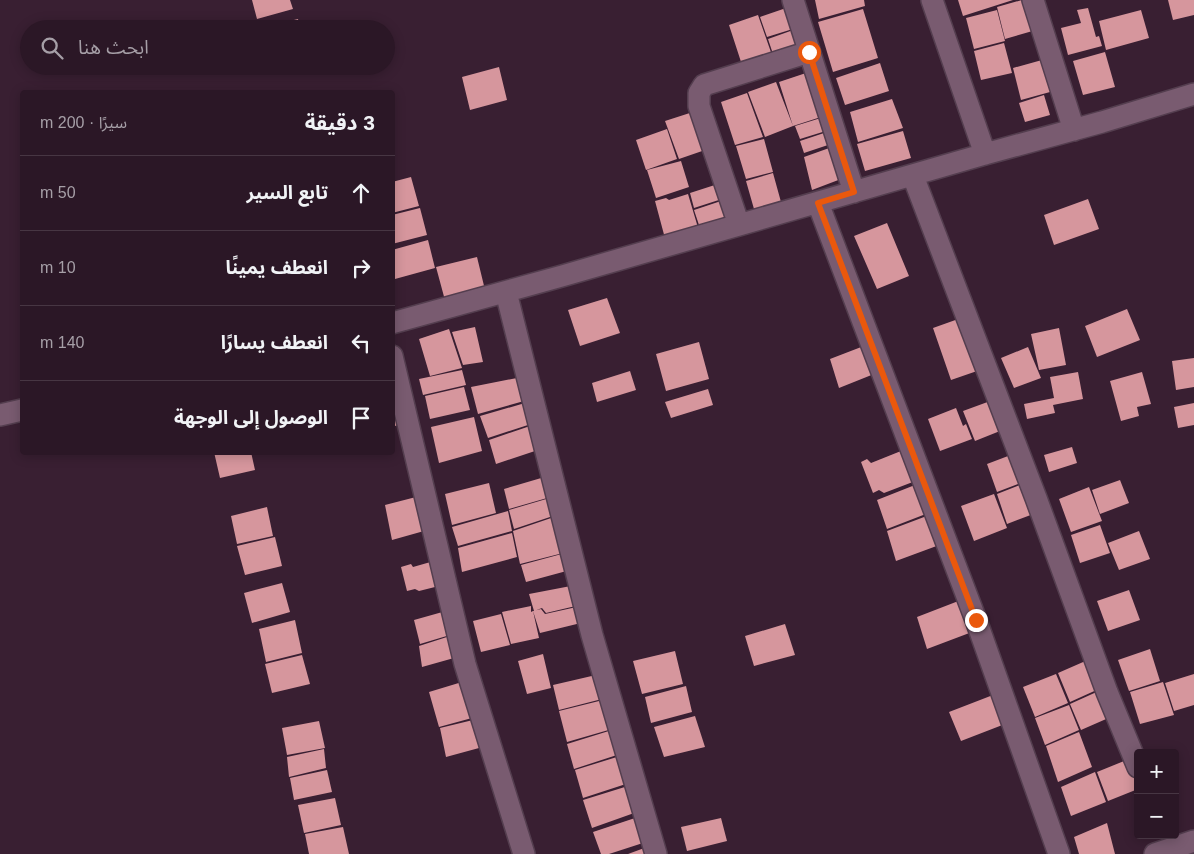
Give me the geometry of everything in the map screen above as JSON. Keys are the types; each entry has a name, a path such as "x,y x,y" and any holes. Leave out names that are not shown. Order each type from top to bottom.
{"street":[{"path":"793,0 854,192"},
{"path":"932,0 985,154"},
{"path":"1033,0 1074,130"},
{"path":"739,225 700,106 699,94 704,86 720,79 809,52"},
{"path":"395,321 506,292 1194,94"},
{"path":"913,176 1107,692 1134,757"},
{"path":"818,203 976,620 1059,854"},
{"path":"506,292 592,635 656,854"},
{"path":"395,369 465,664 524,854"},
{"path":"0,415 20,410"},
{"path":"1164,846 1194,841"}],"building":[{"path":"252,0 290,0 293,9 257,19"},
{"path":"815,0 864,0 865,6 819,19"},
{"path":"958,0 1013,0 963,16"},
{"path":"1027,0 1036,30 1005,39 997,7"},
{"path":"1168,0 1194,0 1194,15 1173,20"},
{"path":"789,7 796,28 767,37 760,17"},
{"path":"1088,8 1096,37 1099,36 1102,46 1068,55 1061,28 1081,23 1077,10"},
{"path":"863,9 878,58 833,72 818,22"},
{"path":"997,10 1005,41 974,49 966,18"},
{"path":"1141,10 1149,38 1106,50 1099,21"},
{"path":"758,15 773,58 743,68 729,25"},
{"path":"796,29 803,51 775,60 768,39"},
{"path":"1004,43 1012,73 981,80 974,51"},
{"path":"1105,52 1115,87 1083,95 1073,61"},
{"path":"1042,60 1050,92 1021,100 1013,68"},
{"path":"880,63 889,91 845,105 836,78"},
{"path":"499,67 507,100 470,110 462,77"},
{"path":"809,72 824,116 793,126 779,82"},
{"path":"776,82 793,126 765,137 748,92"},
{"path":"747,93 763,137 735,145 721,102"},
{"path":"1044,95 1050,115 1025,122 1019,103"},
{"path":"892,99 903,128 858,142 850,112"},
{"path":"696,111 708,149 679,159 665,121"},
{"path":"824,117 829,130 800,139 795,126"},
{"path":"667,129 677,159 646,170 636,140"},
{"path":"903,131 911,158 865,171 857,144"},
{"path":"827,132 831,144 804,153 800,141"},
{"path":"764,139 773,172 746,179 736,146"},
{"path":"832,147 841,179 812,190 804,157"},
{"path":"681,161 689,187 656,198 647,170"},
{"path":"773,173 781,202 754,209 746,181"},
{"path":"411,177 419,206 395,212 395,181"},
{"path":"721,183 725,198 694,208 690,193"},
{"path":"688,194 699,231 666,242 655,201 666,198 669,200"},
{"path":"1088,199 1099,229 1054,245 1044,215"},
{"path":"724,200 729,221 701,231 694,210"},
{"path":"420,208 427,235 395,243 395,214"},
{"path":"887,223 909,276 877,289 854,236"},
{"path":"428,240 435,268 395,279 395,249"},
{"path":"477,257 486,294 446,304 436,267"},
{"path":"607,298 620,333 580,346 568,310"},
{"path":"1127,309 1140,340 1097,357 1085,326"},
{"path":"961,318 980,370 951,380 933,328"},
{"path":"475,327 483,362 463,365 452,332"},
{"path":"1059,328 1066,365 1039,370 1031,334"},
{"path":"449,329 462,368 430,376 419,339"},
{"path":"699,342 709,379 666,391 656,354"},
{"path":"869,344 879,372 839,388 830,359"},
{"path":"1028,347 1041,378 1014,388 1001,358"},
{"path":"1194,358 1194,387 1176,390 1172,361"},
{"path":"462,370 466,385 423,395 419,379"},
{"path":"630,371 636,390 597,402 592,383"},
{"path":"1078,372 1083,399 1053,405 1055,413 1027,419 1024,404 1054,398 1050,377"},
{"path":"1142,372 1151,404 1137,407 1139,416 1121,421 1110,381"},
{"path":"517,378 524,401 478,414 471,387"},
{"path":"464,387 470,410 430,419 425,396"},
{"path":"708,389 713,405 671,418 665,402"},
{"path":"395,398 404,423 395,426"},
{"path":"993,400 1005,429 975,441 963,411"},
{"path":"525,403 531,424 488,438 480,416"},
{"path":"1194,403 1194,425 1178,428 1174,407"},
{"path":"956,408 963,426 966,424 972,439 940,451 928,419"},
{"path":"474,417 482,451 439,463 431,427"},
{"path":"533,425 541,449 496,464 489,440"},
{"path":"1072,447 1077,463 1049,472 1044,455"},
{"path":"906,449 918,480 884,493 879,490 873,493 861,462 867,459 871,463"},
{"path":"1016,453 1026,481 997,492 987,464"},
{"path":"215,455 252,455 255,470 220,478"},
{"path":"548,476 554,496 509,509 504,489"},
{"path":"1120,480 1129,503 1100,514 1092,490"},
{"path":"489,483 496,513 452,525 445,494"},
{"path":"920,483 931,512 887,529 877,500"},
{"path":"1025,483 1036,513 1007,524 997,494"},
{"path":"1089,487 1102,521 1071,532 1059,499"},
{"path":"994,494 1007,528 974,541 961,506"},
{"path":"416,497 424,531 392,540 385,505"},
{"path":"553,497 559,514 514,529 509,510"},
{"path":"267,507 273,536 237,544 231,516"},
{"path":"508,511 512,531 458,546 452,527"},
{"path":"932,514 942,544 896,561 887,531"},
{"path":"557,516 567,552 520,564 513,531"},
{"path":"1100,525 1110,553 1080,563 1071,535"},
{"path":"1139,531 1150,559 1119,570 1108,543"},
{"path":"512,533 517,557 462,572 458,548"},
{"path":"275,537 282,566 245,575 237,546"},
{"path":"569,552 574,569 526,582 521,565"},
{"path":"434,561 439,586 419,591 415,589 407,591 401,567 411,564 413,567"},
{"path":"282,583 290,612 252,623 244,593"},
{"path":"576,585 580,605 546,613 542,608 534,611 529,594"},
{"path":"1129,590 1140,620 1108,631 1097,601"},
{"path":"961,600 972,632 927,649 917,617"},
{"path":"531,606 539,638 511,644 502,612"},
{"path":"581,606 585,622 540,633 533,611 541,609 545,614"},
{"path":"446,611 450,635 420,644 414,620"},
{"path":"501,614 510,645 481,652 473,621"},
{"path":"295,620 302,653 266,662 259,629"},
{"path":"785,624 795,655 754,666 745,636"},
{"path":"450,636 454,658 422,667 419,646"},
{"path":"1150,649 1160,681 1129,691 1118,660"},
{"path":"675,651 683,684 642,694 633,661"},
{"path":"543,654 551,688 527,694 518,661"},
{"path":"302,655 310,684 272,693 265,664"},
{"path":"1090,659 1101,688 1070,702 1058,673"},
{"path":"1056,674 1068,703 1035,717 1023,687"},
{"path":"1194,674 1194,705 1174,711 1165,683"},
{"path":"596,675 602,699 559,710 553,685"},
{"path":"462,682 472,718 439,727 429,692"},
{"path":"1163,682 1174,715 1140,724 1130,692"},
{"path":"686,686 692,712 651,723 645,697"},
{"path":"1101,690 1113,716 1081,730 1070,704"},
{"path":"993,695 1005,724 961,741 949,712"},
{"path":"603,700 612,729 567,742 559,711"},
{"path":"1069,705 1079,730 1045,745 1035,718"},
{"path":"695,716 705,747 664,757 654,727"},
{"path":"473,720 479,748 446,757 440,728"},
{"path":"319,721 325,748 287,755 282,728"},
{"path":"612,730 620,754 574,769 567,744"},
{"path":"1079,732 1092,767 1058,782 1046,746"},
{"path":"324,749 326,768 289,777 287,757"},
{"path":"620,756 629,783 583,798 575,770"},
{"path":"1129,759 1134,772 1134,791 1108,801 1097,772"},
{"path":"327,770 332,792 294,800 290,778"},
{"path":"1095,772 1106,802 1071,816 1061,787"},
{"path":"628,786 637,812 592,828 583,800"},
{"path":"335,798 341,825 304,833 298,805"},
{"path":"638,817 646,842 609,854 601,854 593,832"},
{"path":"721,818 727,841 687,851 681,827"},
{"path":"1107,823 1115,854 1079,854 1074,837"},
{"path":"343,827 349,854 309,854 305,834"},
{"path":"647,847 649,854 628,854"}],"route":[{"path":"809,52 854,192 818,203 976,620"}]}
